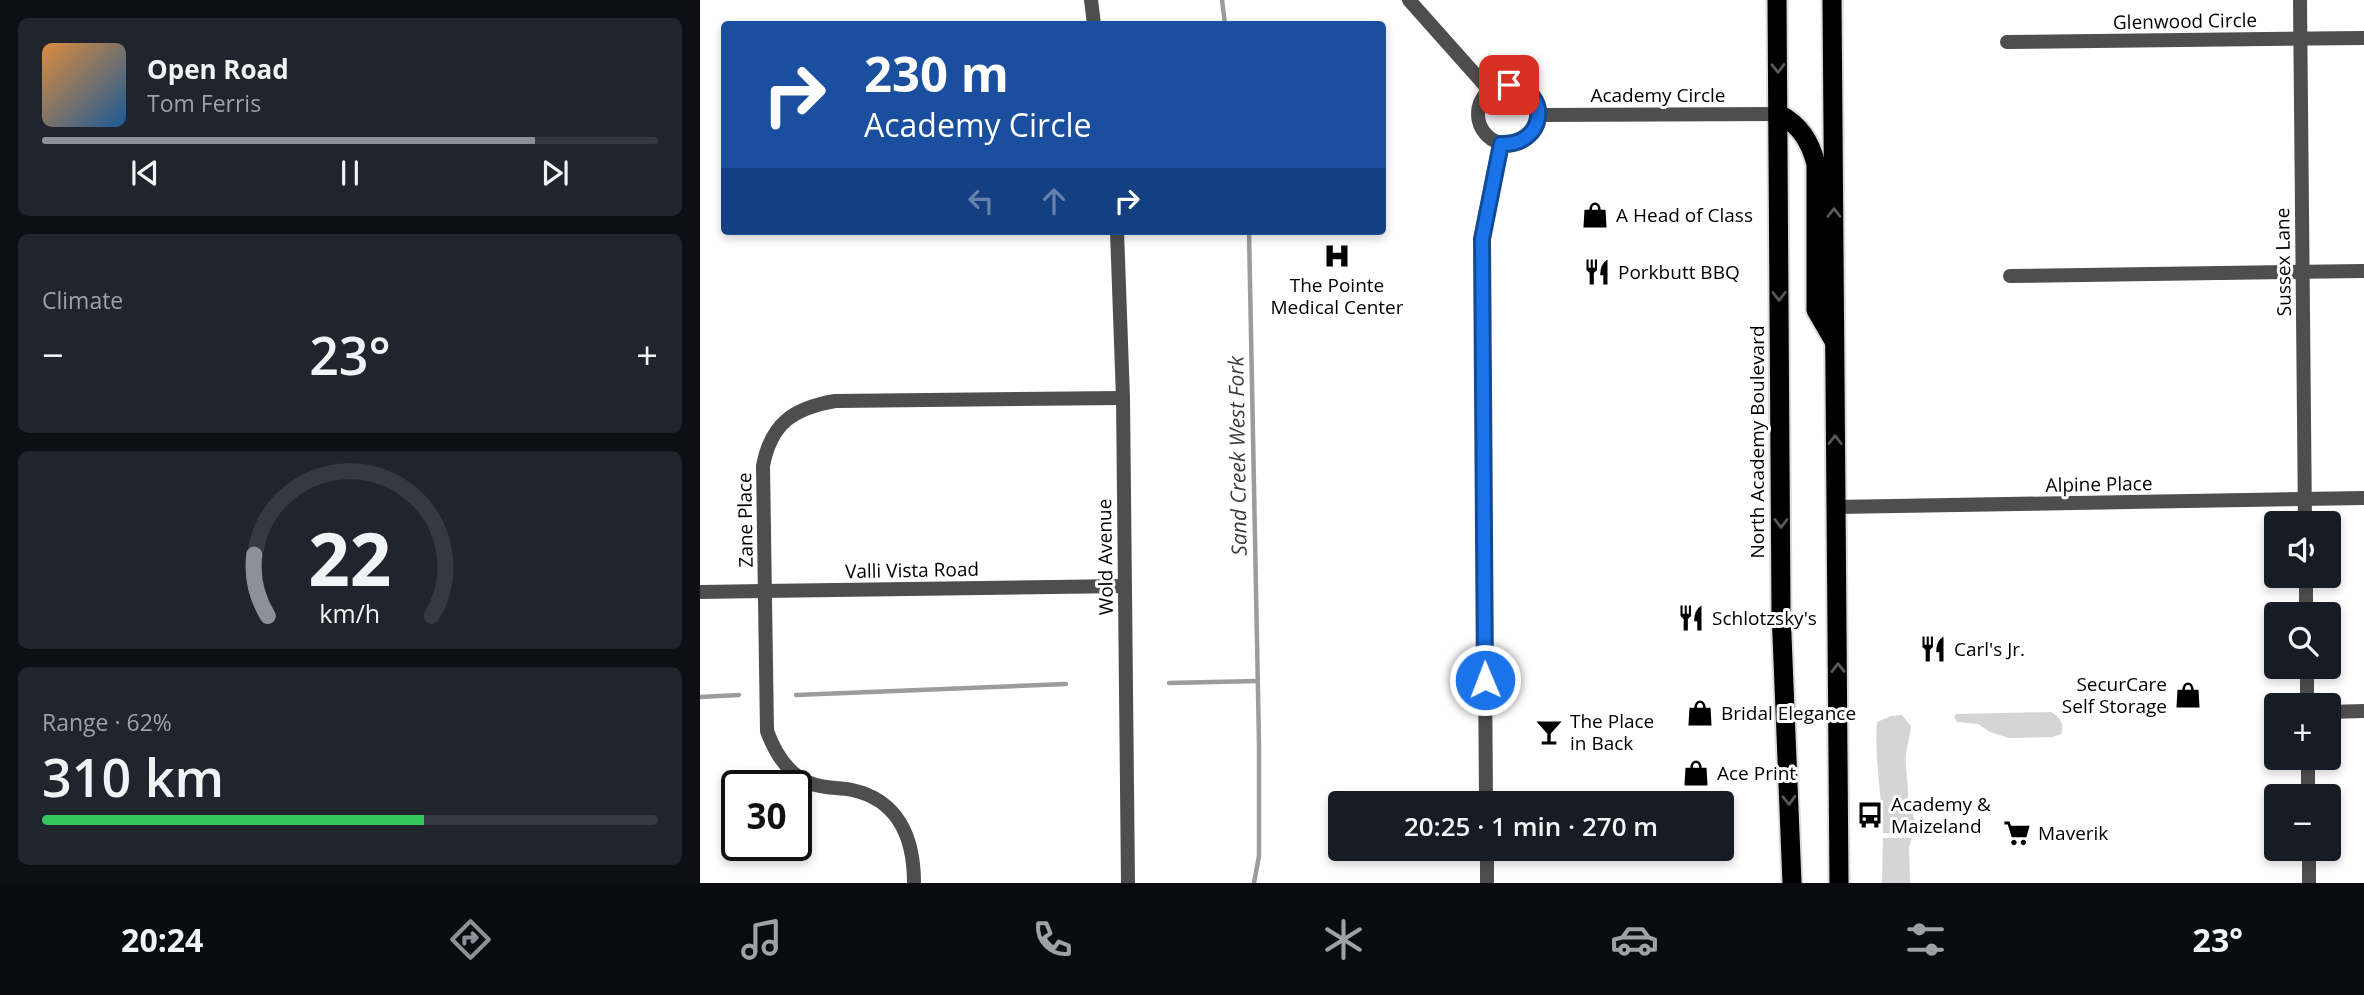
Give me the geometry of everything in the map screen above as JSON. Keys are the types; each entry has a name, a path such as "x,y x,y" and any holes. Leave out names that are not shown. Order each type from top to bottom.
{"highway":[{"name":"North Academy Boulevard","path":"1777,0 1781,611 1792,883"},
{"path":"1832,0 1839,883"},
{"path":"1779,114 1791,121 1811,145 1816,164 1816,310 1835,342"}],"street":[{"path":"1091,0 1094,21"},
{"path":"1409,0 1490,91"},
{"name":"Sussex Lane","path":"2300,0 2305,511"},
{"name":"Glenwood Circle","path":"2007,42 2364,38"},
{"path":"1509,85 1524,89 1531,95 1537,105 1538,115 1530,135 1522,141 1501,144 1490,139 1483,131 1478,111 1483,98 1490,91 1509,85"},
{"name":"Academy Circle","path":"1538,115 1779,114"},
{"path":"1486,791 1482,239 1501,144"},
{"name":"Wold Avenue","path":"1117,235 1123,398 1128,883"},
{"path":"2010,276 2364,271"},
{"name":"Zane Place","path":"914,883 912,850 906,831 896,814 866,794 808,783 794,775 773,749 766,724 762,466 771,435 781,423 798,411 835,401 1123,398"},
{"name":"Alpine Place","path":"1836,506 2364,498"},
{"name":"Valli Vista Road","path":"700,592 1124,586"},
{"path":"2341,712 2364,711"},
{"path":"1487,861 1487,883"},
{"path":"2309,861 2309,883"}],"shaded area":[{"path":"2051,712 2062,724 2061,734 2053,737 2009,738 1990,732 1978,724 1957,722 1954,717 1956,714"},
{"path":"1902,715 1911,726 1906,765 1908,800 1915,822 1915,833 1883,833 1877,722"},
{"path":"1883,838 1912,838 1909,847 1910,883 1882,883"}],"waterway":[{"name":"Sand Creek West Fork","path":"1222,0 1225,21"},
{"name":"Sand Creek West Fork","path":"1249,235 1259,743 1259,856 1254,883"},
{"name":"Sand Creek West Fork","path":"1169,683 1257,681"},
{"name":"Sand Creek West Fork","path":"796,695 1066,684"},
{"path":"700,697 739,695"}],"place":[{"name":"A Head of Class","path":"1595,215"},
{"name":"The Pointe Medical Center","path":"1337,256"},
{"name":"Porkbutt BBQ","path":"1597,272"},
{"name":"Schlotzsky's","path":"1691,618"},
{"name":"Carl's Jr.","path":"1933,649"},
{"name":"SecurCare Self Storage","path":"2188,695"},
{"name":"Bridal Elegance","path":"1700,713"},
{"name":"The Place in Back","path":"1549,732"},
{"name":"Ace Print","path":"1696,773"},
{"name":"Academy & Maizeland","path":"1870,815"},
{"name":"Maverik","path":"2017,833"}],"route":[{"path":"1485,680 1482,239 1501,144 1522,141 1530,135 1538,115 1537,105 1531,95 1524,89 1509,85"}]}
